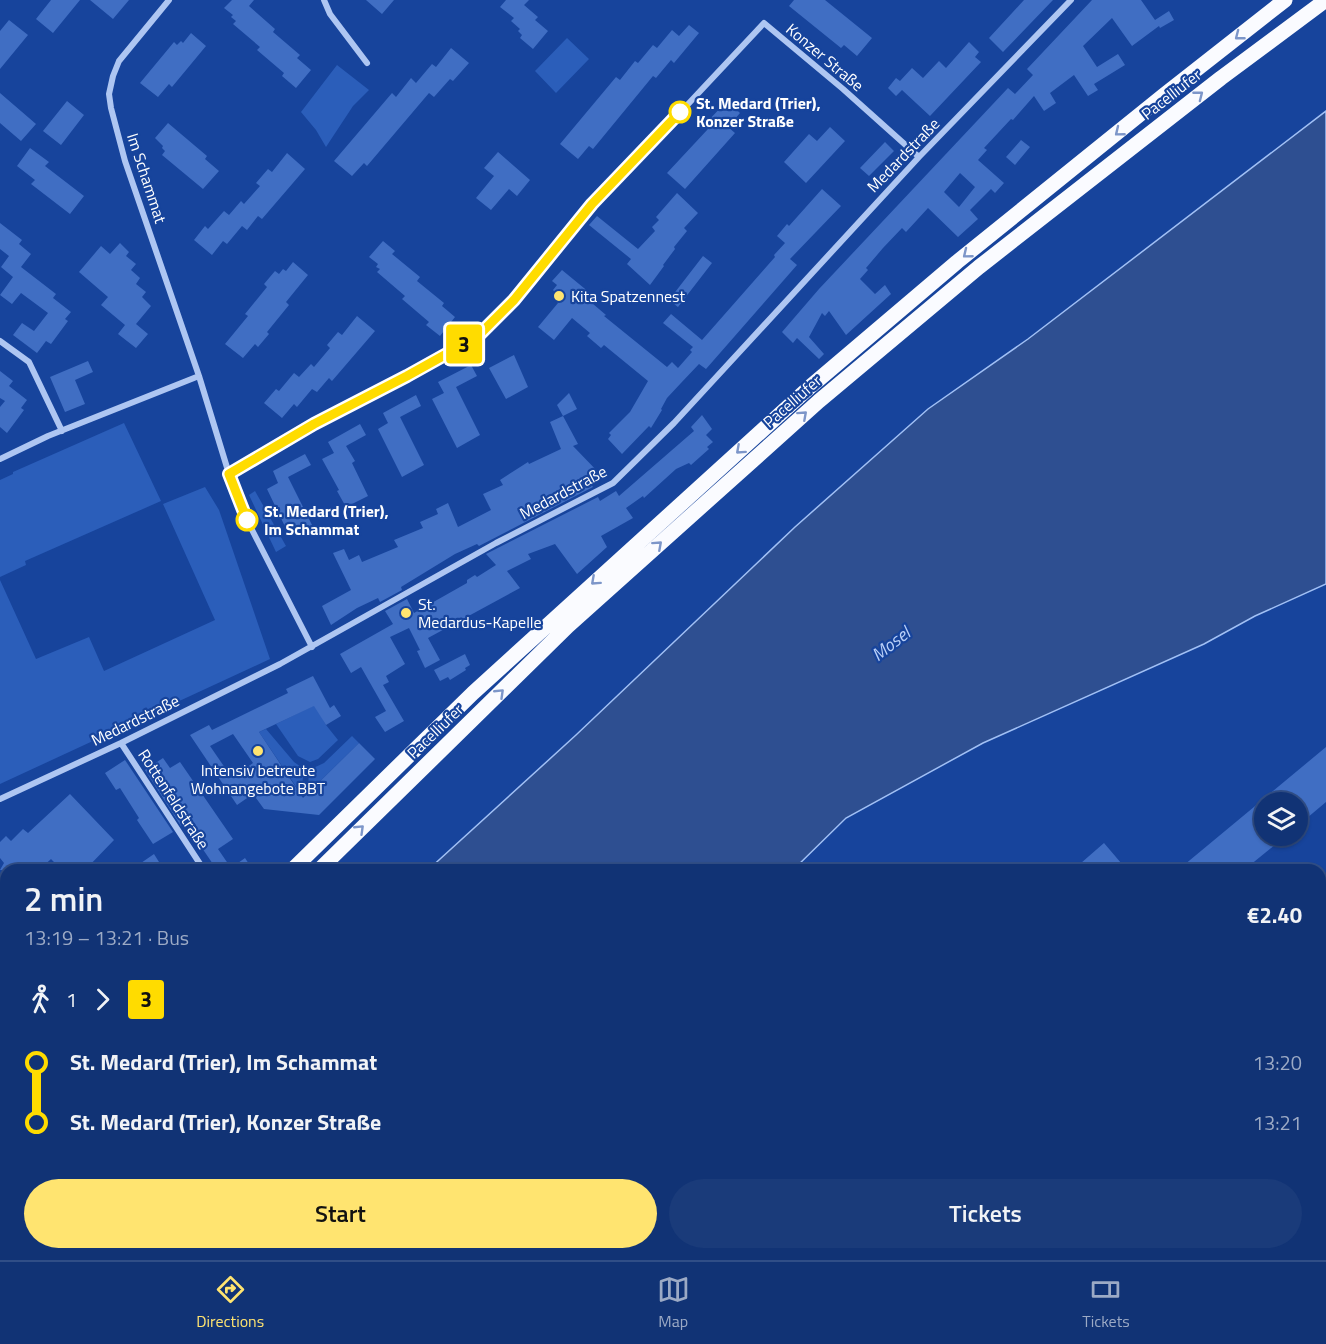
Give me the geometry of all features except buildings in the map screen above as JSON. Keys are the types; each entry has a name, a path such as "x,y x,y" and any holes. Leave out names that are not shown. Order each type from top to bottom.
{"main road":[{"name":"Pacelliufer","path":"298,864 473,693 811,386 957,262 1285,0"},
{"name":"Pacelliufer","path":"324,864 568,626 819,401 979,267 1221,78 1326,0"}],"street":[{"name":"Im Schammat","path":"169,0 119,61 113,76 110,94 111,108 125,161 199,376 229,474 248,522 312,647"},
{"path":"324,0 330,14 367,63"},
{"name":"Medardstraße","path":"0,799 120,743 312,647 496,543 613,483 674,423 918,156 1071,0"},
{"name":"Konzer Straße","path":"645,150 764,23 918,156"},
{"path":"229,474 314,424 477,337 514,300 592,204"},
{"path":"0,340 29,363 62,431"},
{"path":"0,459 62,431 199,376"},
{"name":"Rottenfeldstraße","path":"120,743 200,864"}],"shaded area":[{"path":"567,38 589,59 556,93 535,71"},
{"path":"337,65 369,90 353,106 326,147 301,112"},
{"path":"124,423 161,501 25,561 26,565 0,577 0,480 13,472"},
{"path":"205,487 219,510 270,659 0,784 0,580 36,659 89,637 104,671 215,620 163,504"},
{"path":"255,491 286,546 276,552 249,495"},
{"path":"315,705 338,740 318,759 310,762 298,756 276,724"},
{"path":"266,729 294,762 304,769 302,786 297,788 259,732"},
{"path":"352,736 359,743 312,789 308,788 309,770 324,763"}],"water":[{"name":"Mosel","path":"1326,111 1326,584 1255,616 1204,644 983,743 846,818 799,864 435,864 576,735 795,527 928,409 1028,339"}],"bus line":[{"name":"3","path":"247,520 229,474 314,424 477,337 514,300 592,204 680,112"}],"place":[{"name":"St. Medard (Trier), Konzer Straße","path":"680,112"},
{"name":"Kita Spatzennest","path":"559,296"},
{"name":"St. Medard (Trier), Im Schammat","path":"247,520"},
{"name":"St. Medardus-Kapelle","path":"406,613"},
{"name":"Intensiv betreute Wohnangebote BBT","path":"258,751"}]}
